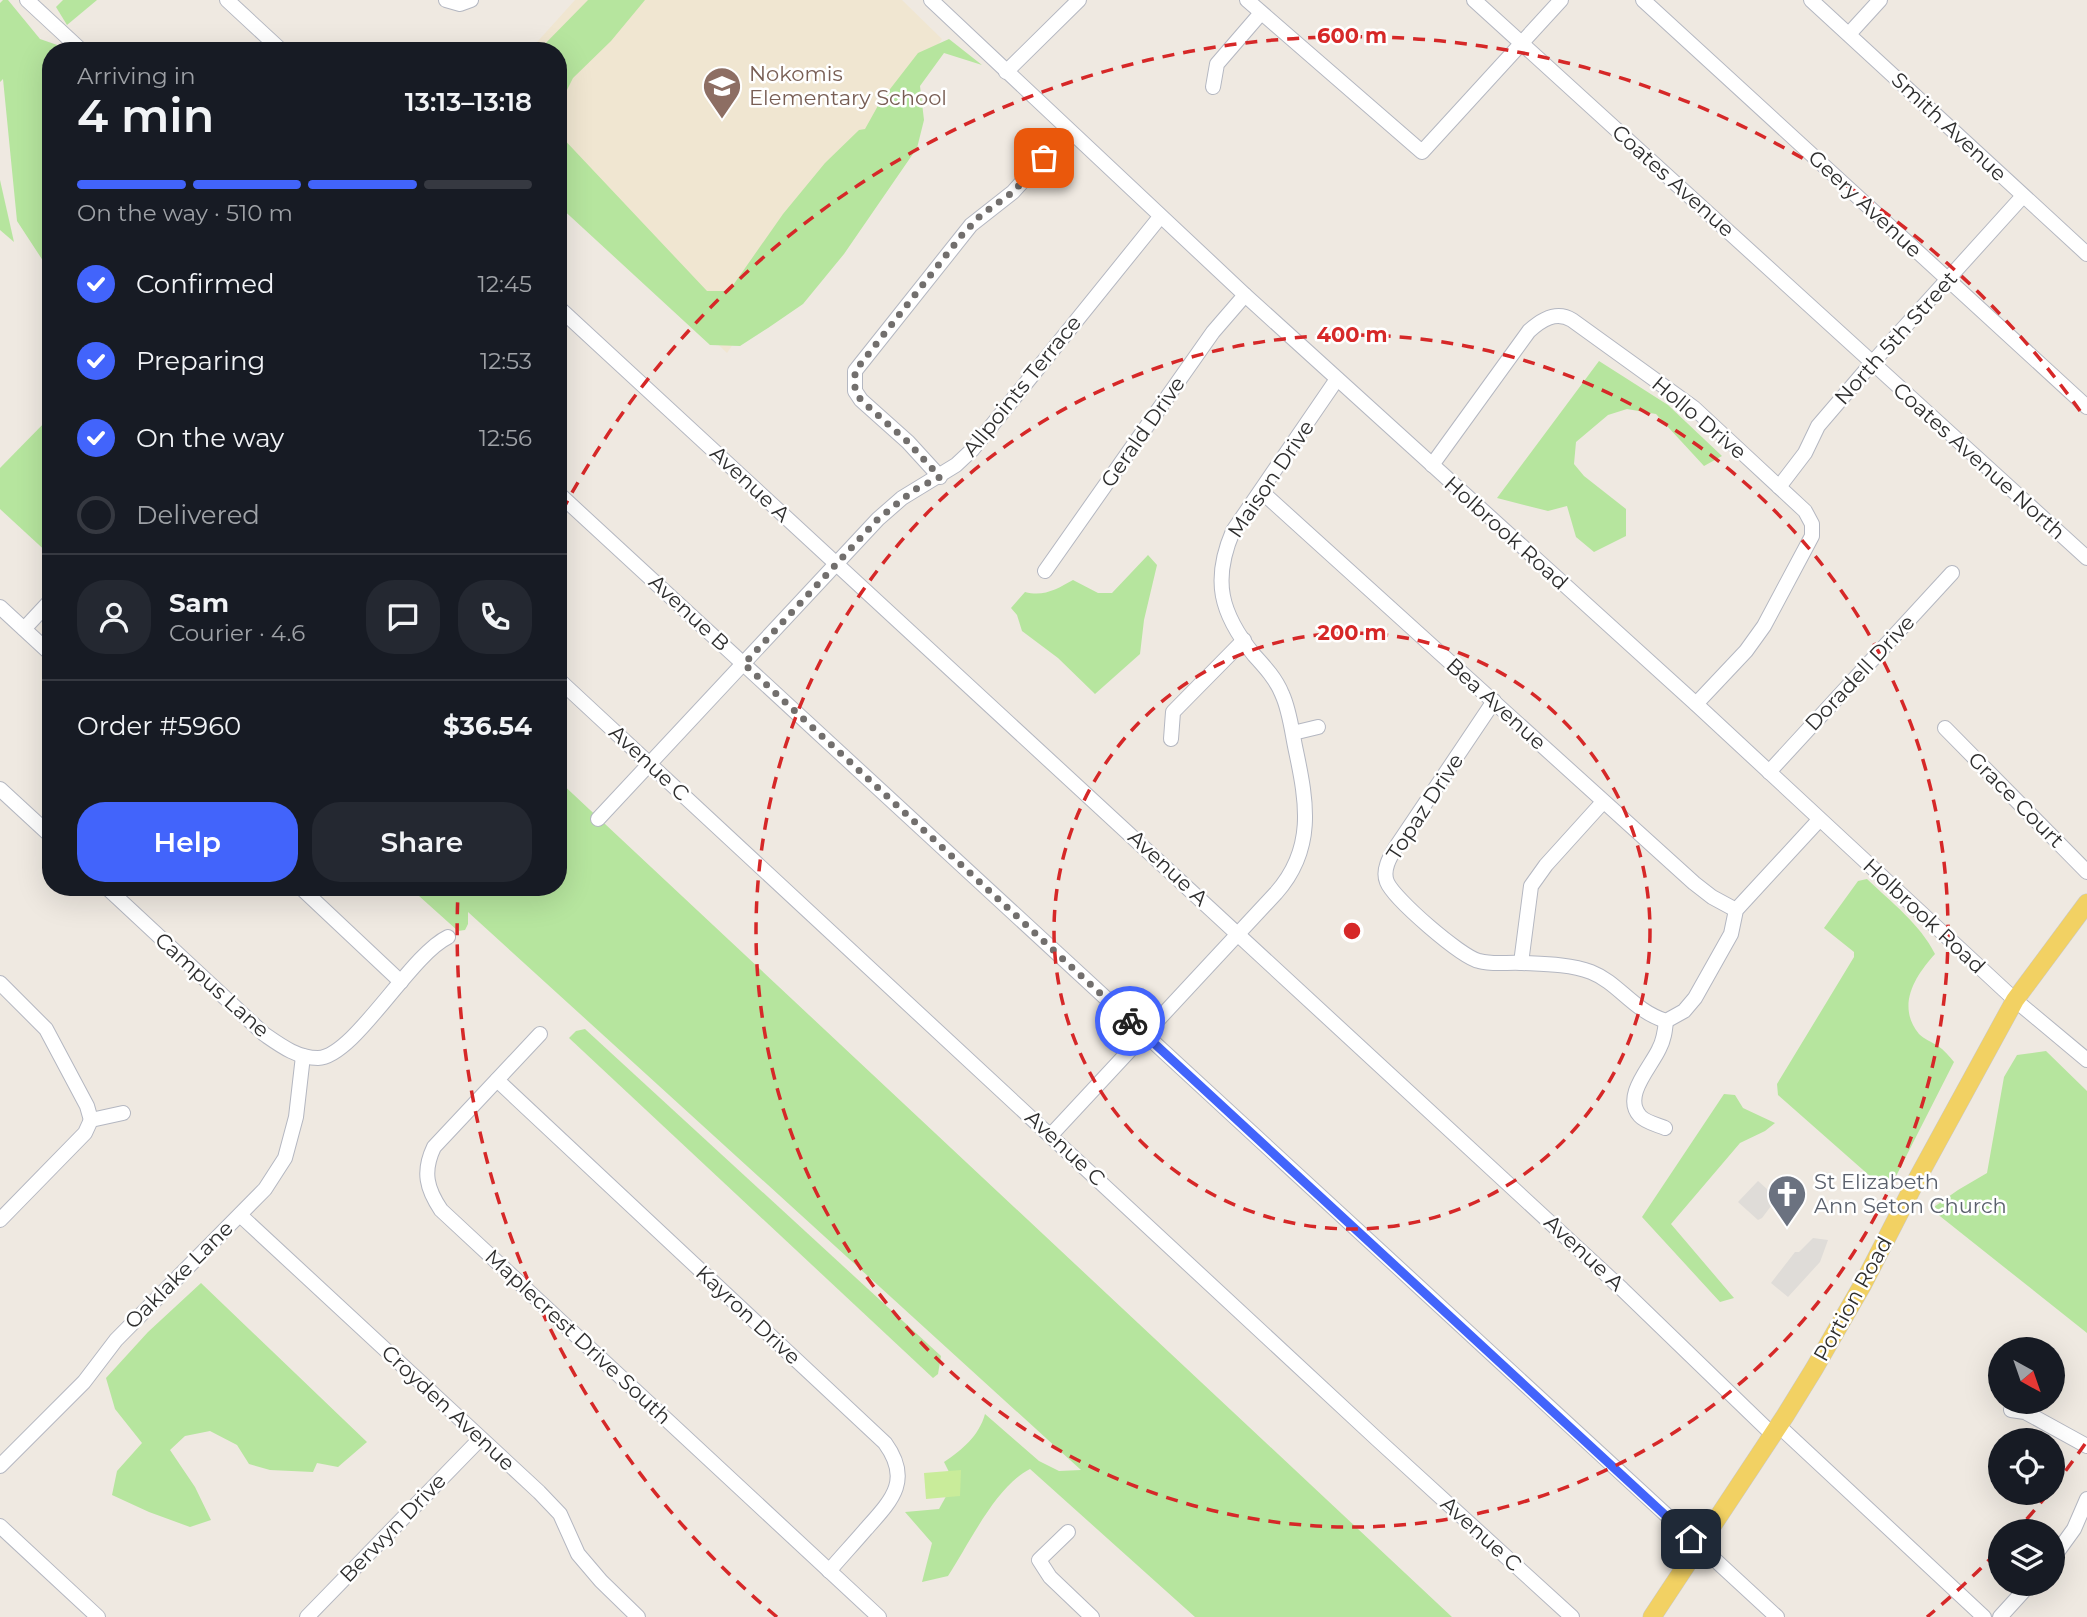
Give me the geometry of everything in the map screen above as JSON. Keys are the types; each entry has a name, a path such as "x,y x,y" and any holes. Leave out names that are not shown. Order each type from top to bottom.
{"main road":[{"name":"Portion Road","path":"1652,1617 1775,1430 1863,1284 2015,1000 2087,903"}],"street":[{"path":"27,0 72,42"},
{"path":"227,0 272,42"},
{"path":"446,0 460,4 471,0"},
{"name":"Holbrook Road","path":"931,0 1245,295 1696,704 2015,1000 2087,1060"},
{"path":"1006,72 1079,0"},
{"path":"1247,0 1422,152 1561,0"},
{"name":"Coates Avenue","path":"1474,0 1872,363"},
{"name":"Geery Avenue","path":"1643,0 2087,407"},
{"name":"Smith Avenue","path":"1811,0 2087,254"},
{"path":"1849,34 1880,0"},
{"path":"1213,87 1217,64 1261,13"},
{"path":"940,477 908,442 861,400 855,391 855,371 962,235 981,215 1013,192 1068,131"},
{"name":"North 5th Street","path":"1779,488 1805,453 1818,426 2023,196"},
{"name":"Allpoints Terrace","path":"598,819 878,519 902,498 940,477 965,458 1160,217"},
{"name":"Gerald Drive","path":"1045,571 1213,332 1245,295"},
{"name":"Avenue A","path":"567,315 1775,1430 1984,1617"},
{"name":"Hollo Drive","path":"1432,465 1529,331 1545,319 1562,316 1572,320 1694,408 1811,519 1812,536 1756,638 1696,704"},
{"name":"Coates Avenue North","path":"1872,363 2087,558"},
{"name":"Maison Drive","path":"1051,1135 1285,883 1294,867 1304,838 1306,798 1293,733 1282,694 1267,668 1235,627 1221,585 1221,563 1233,531 1337,379"},
{"name":"Bea Avenue","path":"1262,492 1694,883 1736,910"},
{"name":"Avenue B","path":"567,501 1777,1617"},
{"name":"Doradell Drive","path":"1769,772 1952,573"},
{"path":"0,607 42,646"},
{"path":"24,629 42,610"},
{"path":"1171,740 1173,712 1244,640"},
{"name":"Avenue C","path":"567,687 1572,1617"},
{"name":"Topaz Drive","path":"1494,701 1389,859 1385,874 1392,891 1466,957 1489,963 1568,966 1594,973 1608,981 1634,1005 1666,1021"},
{"path":"1293,733 1318,727"},
{"name":"Grace Court","path":"1945,728 2087,872"},
{"path":"0,789 42,828"},
{"path":"1521,963 1531,886 1546,865 1603,802"},
{"path":"1665,1128 1641,1117 1635,1099 1636,1089 1660,1048 1666,1021 1685,1011 1695,998 1731,934 1736,910 1819,820"},
{"name":"Campus Lane","path":"116,896 264,1034 283,1048 303,1056"},
{"path":"310,896 401,982"},
{"path":"303,1056 321,1058 343,1044 430,951 448,937"},
{"path":"0,983 33,1013 51,1036 91,1119 85,1133 0,1220"},
{"name":"Maplecrest Drive South","path":"540,1034 434,1147 427,1161 426,1177 430,1194 441,1210 879,1617"},
{"name":"Oaklake Lane","path":"0,1466 84,1382 116,1340 265,1189 285,1158 296,1117 303,1056"},
{"name":"Kayron Drive","path":"497,1080 874,1433 894,1455 898,1467 898,1485 891,1502 829,1571"},
{"path":"91,1119 123,1113"},
{"name":"Croyden Avenue","path":"240,1215 560,1514 578,1554 638,1617"},
{"path":"2029,1414 2087,1446"},
{"name":"Berwyn Drive","path":"307,1617 480,1438"},
{"path":"2065,1542 2074,1529 2087,1499"},
{"path":"0,1526 98,1617"},
{"path":"1068,1532 1039,1560 1050,1577 1093,1617"},
{"path":"2000,1617 2019,1596"}],"shaded area":[{"name":"Nokomis Elementary School","path":"575,0 902,0 942,39 727,353 567,199 567,42 537,42"},
{"path":"1758,1181 1777,1198 1758,1220 1738,1202"},
{"path":"1813,1238 1828,1240 1820,1262 1788,1297 1771,1283 1795,1252 1799,1252"}],"green space":[{"path":"8,0 40,39 49,42 42,42 42,259 17,221 3,79 0,82 0,3"},
{"path":"63,0 97,0 67,25 56,7"},
{"path":"588,0 645,0 611,41 573,78 567,90 567,42 547,42"},
{"path":"949,39 982,65 944,53 920,86 924,120 917,148 844,254 803,304 740,346 710,345 567,213 567,143 707,291 729,291 783,214 825,163 859,130 865,129 880,102 918,53"},
{"path":"0,180 14,242 0,230"},
{"path":"1599,361 1668,405 1722,456 1704,466 1656,414 1627,409 1608,415 1576,442 1574,464 1584,476 1626,509 1626,536 1594,552 1576,537 1567,506 1548,511 1497,498"},
{"path":"42,425 42,548 0,509 0,468"},
{"path":"1148,555 1157,565 1144,620 1140,654 1095,694 1058,658 1022,631 1017,615 1011,608 1025,592 1044,593 1073,580 1098,593 1112,593"},
{"path":"567,788 1452,1617 1195,1617 1030,1469 1006,1488 995,1502 948,1576 922,1582 932,1543 905,1512 939,1509 954,1482 944,1462 969,1442 979,1429 985,1414 1039,1461 1059,1471 1081,1470 468,912 465,930 458,931 419,896 567,896"},
{"path":"1867,879 1913,923 1935,954 1915,982 1909,1013 1919,1034 1940,1048 1954,1062 1888,1192 1778,1095 1777,1084 1854,957 1854,952 1824,928 1858,881"},
{"path":"585,1029 941,1356 938,1374 933,1378 569,1038 576,1031"},
{"path":"2046,1051 2087,1091 2087,1333 1931,1209 1987,1173 2004,1077 2017,1055"},
{"path":"1724,1094 1735,1095 1743,1108 1775,1123 1740,1143 1671,1224 1734,1298 1720,1302 1642,1217"},
{"path":"201,1283 367,1442 338,1467 317,1463 313,1472 270,1470 249,1464 237,1445 210,1431 185,1436 170,1450 195,1487 211,1520 190,1527 112,1495 117,1471 142,1443 115,1409 106,1378 148,1332"},
{"path":"961,1470 960,1496 926,1499 924,1473"}],"way so far":[{"path":"1044,158 1013,192 981,215 962,235 855,371 855,391 861,400 908,442 940,477 902,498 878,519 744,664 1130,1021"}],"place":[{"name":"Nokomis Elementary School","path":"722,120"},
{"name":"St Elizabeth Ann Seton Church","path":"1787,1228"}],"route":[{"path":"1130,1021 1691,1539"}]}
